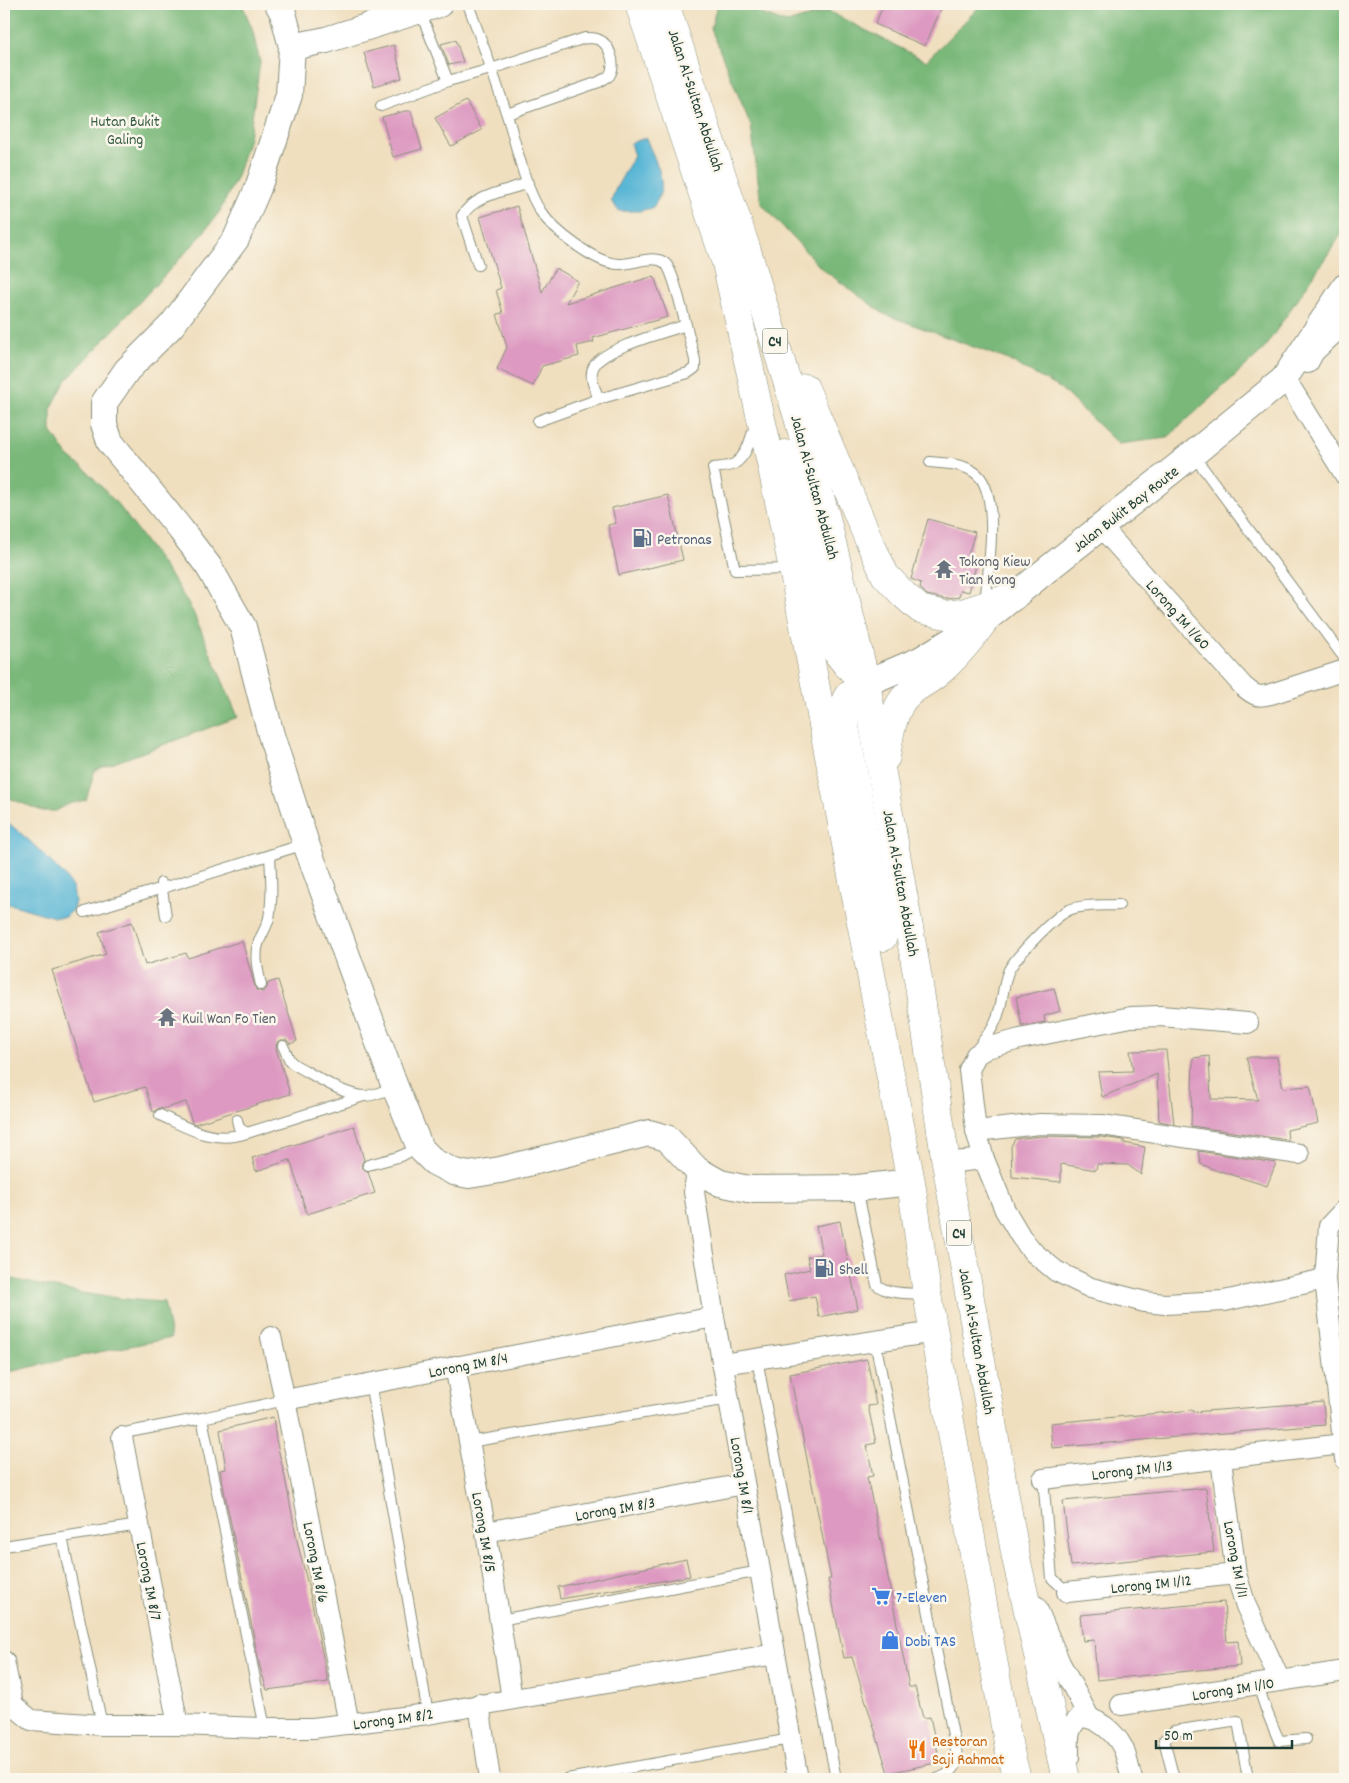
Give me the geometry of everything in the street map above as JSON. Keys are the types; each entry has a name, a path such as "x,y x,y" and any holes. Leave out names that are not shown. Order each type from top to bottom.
{"main road":[{"name":"Jalan Al-Sultan Abdullah","path":"638,4 736,257"},
{"name":"Jalan Al-Sultan Abdullah","path":"665,4 736,257 759,414 772,463 793,569 911,1182 927,1294 982,1605 1009,1748 1017,1779"},
{"path":"736,257 886,575 904,596 920,609 945,614 985,613"},
{"path":"736,257 797,492 832,646 846,664 866,684 850,692 844,702 845,726 888,961 899,1038 911,1182"},
{"path":"883,776 892,724 900,704 910,692 936,675 960,653 985,613 1014,596"},
{"name":"Jalan Al-Sultan Abdullah","path":"866,684 919,984 946,1163 1016,1558 1067,1779"}],"street":[{"path":"278,4 283,13 292,47 290,95 258,188 236,238 172,325 126,370 104,404 104,424 110,442 182,530 209,567 243,627 271,735 306,844 395,1087 420,1148 434,1162 454,1172 469,1175 500,1170 649,1133 667,1138 697,1170 720,1183 748,1189 857,1188 911,1182"},
{"path":"292,47 326,40 430,7"},
{"name":"Jalan Bukit Bay Route","path":"1014,596 1193,454 1288,385 1345,287"},
{"path":"1345,323 1314,352 1288,385 1345,475"},
{"name":"Lorong IM 1/60","path":"1101,527 1252,694 1261,697 1345,670"},
{"path":"866,684 920,660 985,613"},
{"path":"1248,1023 1160,1016 1131,1017 1020,1039 987,1048 976,1055 969,1070 976,1131 984,1159 1005,1210 1021,1237 1034,1252 1056,1271 1091,1288 1145,1302 1165,1304 1224,1301 1325,1279"},
{"path":"976,1131 1040,1124 1094,1125 1299,1154"},
{"path":"946,1163 984,1159"},
{"name":"Lorong IM 8/1","path":"697,1170 694,1192 714,1317 798,1779"},
{"path":"1344,1451 1325,1279 1329,1226 1345,1209"},
{"name":"Lorong IM 8/4","path":"285,1400 370,1382 714,1317"},
{"path":"722,1364 935,1332"},
{"path":"271,1337 285,1400"},
{"name":"Lorong IM 8/5","path":"455,1366 486,1532 512,1699"},
{"name":"Lorong IM 8/6","path":"285,1400 349,1724"},
{"name":"Lorong IM 8/7","path":"122,1437 178,1725"},
{"name":"Lorong IM 1/13","path":"1043,1479 1220,1459 1344,1451"},
{"name":"Lorong IM 1/11","path":"1220,1459 1236,1574 1246,1606 1280,1681"},
{"name":"Lorong IM 8/3","path":"486,1532 744,1484"},
{"path":"1016,1558 1060,1663 1089,1717"},
{"name":"Lorong IM 1/12","path":"1067,1592 1236,1574"},
{"name":"Lorong IM 8/2","path":"4,1661 13,1704 31,1720 102,1725 313,1728 428,1714 775,1654"},
{"name":"Lorong IM 1/10","path":"1121,1706 1345,1671"},
{"path":"479,1704 490,1779"},
{"path":"1067,1779 1069,1732 1072,1724 1080,1717 1089,1717 1101,1724 1115,1737 1123,1749 1132,1779"}],"lane":[{"path":"468,4 507,114 528,183 540,211 553,227 573,243 607,262 619,264 657,259 664,262 669,268 695,360 695,368 688,373 538,421"},
{"path":"430,7 448,81"},
{"path":"381,106 448,81 586,38 598,39 606,44 612,56 613,68 608,76 599,82 507,114"},
{"path":"478,265 462,216 468,207 478,200 528,183"},
{"path":"599,400 591,378 593,366 604,355 686,326"},
{"path":"759,414 748,448 741,457 733,465 713,468 734,570 793,569"},
{"path":"1193,454 1345,659"},
{"path":"930,462 963,466 976,473 984,481 992,509 985,613"},
{"path":"85,912 161,885 270,856 306,844"},
{"path":"261,985 256,961 259,941 269,916 272,880 270,856"},
{"path":"161,885 166,916"},
{"path":"976,1055 982,1042 996,1022 1001,1006 1004,984 1009,970 1018,956 1044,930 1068,910 1080,907 1119,905"},
{"path":"283,1046 290,1061 295,1065 340,1088 365,1096"},
{"path":"160,1115 200,1134 233,1138 395,1087"},
{"path":"237,1120 239,1128 247,1133"},
{"path":"368,1165 420,1148"},
{"path":"857,1188 877,1285 881,1289 888,1291 927,1294"},
{"path":"875,1341 958,1760 955,1768 946,1776 937,1779"},
{"path":"757,1359 836,1779"},
{"path":"370,1382 428,1714"},
{"path":"469,1442 729,1399"},
{"path":"122,1437 129,1432 285,1400"},
{"path":"202,1418 265,1728"},
{"path":"1043,1479 1052,1578 1067,1592"},
{"path":"4,1546 139,1525"},
{"path":"62,1537 102,1725"},
{"path":"500,1620 760,1571"},
{"path":"1258,1685 1279,1741 1306,1739"},
{"path":"1174,1779 1164,1740 1174,1731 1238,1720 1248,1779"},
{"path":"567,1779 791,1739"}],"green space":[{"name":"Hutan Bukit Galing","path":"4,4 242,4 252,28 260,62 249,138 237,176 220,211 201,236 65,382 51,409 51,431 68,456 88,472 120,507 175,582 193,612 238,717 95,770 86,800 68,804 56,811 42,811 4,796"},
{"path":"717,4 734,4 787,23 828,11 926,61 982,4 1345,4 1345,229 1263,350 1167,438 1118,444 1060,388 1006,359 884,314 821,268 761,203 751,126 711,29"},
{"path":"4,1277 83,1293 123,1299 164,1302 171,1338 4,1373"}],"water":[{"path":"646,138 660,174 661,191 652,208 639,211 619,211 611,201 634,156 630,143"},
{"path":"4,819 32,843 65,876 73,889 75,901 73,910 65,917 54,917 10,904 4,907"}],"building":[{"path":"884,4 943,4 925,46 875,24"},
{"path":"456,40 463,62 449,65 441,44"},
{"path":"394,45 402,78 374,86 364,53"},
{"path":"466,101 482,130 451,146 435,118"},
{"path":"411,111 422,149 393,157 382,117"},
{"path":"517,206 542,292 556,268 578,281 566,303 654,276 668,317 593,338 594,342 577,346 579,356 542,366 533,386 497,369 507,347 497,314 503,313 496,290 501,288 480,217"},
{"path":"668,495 683,560 619,575 608,525 616,523 612,508"},
{"name":"Tokong Kiew Tian Kong","path":"928,519 975,532 968,555 978,558 969,592 961,590 959,597 946,599 927,595 920,588 921,583 911,579"},
{"name":"Kuil Wan Fo Tien","path":"132,922 145,965 186,953 188,958 242,941 256,990 263,992 267,988 268,983 278,980 297,1041 290,1044 287,1040 281,1040 277,1042 276,1048 290,1094 195,1124 192,1123 186,1102 163,1109 159,1108 153,1112 145,1087 94,1102 52,970 106,954 99,932"},
{"path":"1054,988 1060,1011 1044,1016 1045,1022 1022,1026 1016,997"},
{"path":"1166,1050 1174,1124 1159,1121 1157,1074 1102,1097 1098,1072 1133,1071 1130,1051"},
{"path":"1209,1056 1211,1099 1258,1100 1246,1057 1277,1057 1283,1088 1310,1086 1318,1123 1287,1130 1288,1140 1191,1126 1193,1058"},
{"path":"354,1126 364,1160 362,1167 368,1172 375,1193 307,1214 290,1160 256,1171 252,1158"},
{"path":"1041,1136 1101,1137 1124,1140 1124,1143 1145,1147 1141,1175 1128,1165 1097,1164 1096,1170 1061,1164 1061,1182 1012,1177 1011,1146 1015,1139"},
{"path":"1198,1151 1276,1163 1267,1186 1220,1172 1201,1164"},
{"path":"840,1221 858,1309 819,1317 815,1296 789,1301 784,1275 810,1269 807,1257 822,1254 816,1226"},
{"path":"867,1359 876,1405 868,1406 876,1443 867,1445 873,1476 867,1477 909,1687 915,1687 923,1718 930,1717 940,1762 888,1773 852,1657 844,1658 828,1579 831,1579 790,1374"},
{"path":"1323,1402 1325,1425 1052,1448 1050,1423 1193,1410 1193,1412"},
{"path":"273,1417 298,1545 328,1682 267,1690 260,1667 220,1470 226,1469 220,1430"},
{"path":"1206,1488 1214,1552 1071,1566 1063,1501"},
{"path":"686,1559 690,1576 560,1599 558,1587"},
{"path":"1224,1602 1227,1642 1238,1641 1240,1666 1097,1680 1094,1640 1083,1641 1080,1615"}],"place":[{"name":"Petronas","path":"642,538"},
{"name":"Tokong Kiew Tian Kong","path":"944,569"},
{"name":"Kuil Wan Fo Tien","path":"167,1017"},
{"name":"Shell","path":"824,1268"},
{"name":"7-Eleven","path":"881,1596"},
{"name":"Dobi TAS","path":"890,1640"},
{"name":"Restoran Saji Rahmat","path":"917,1749"}]}
